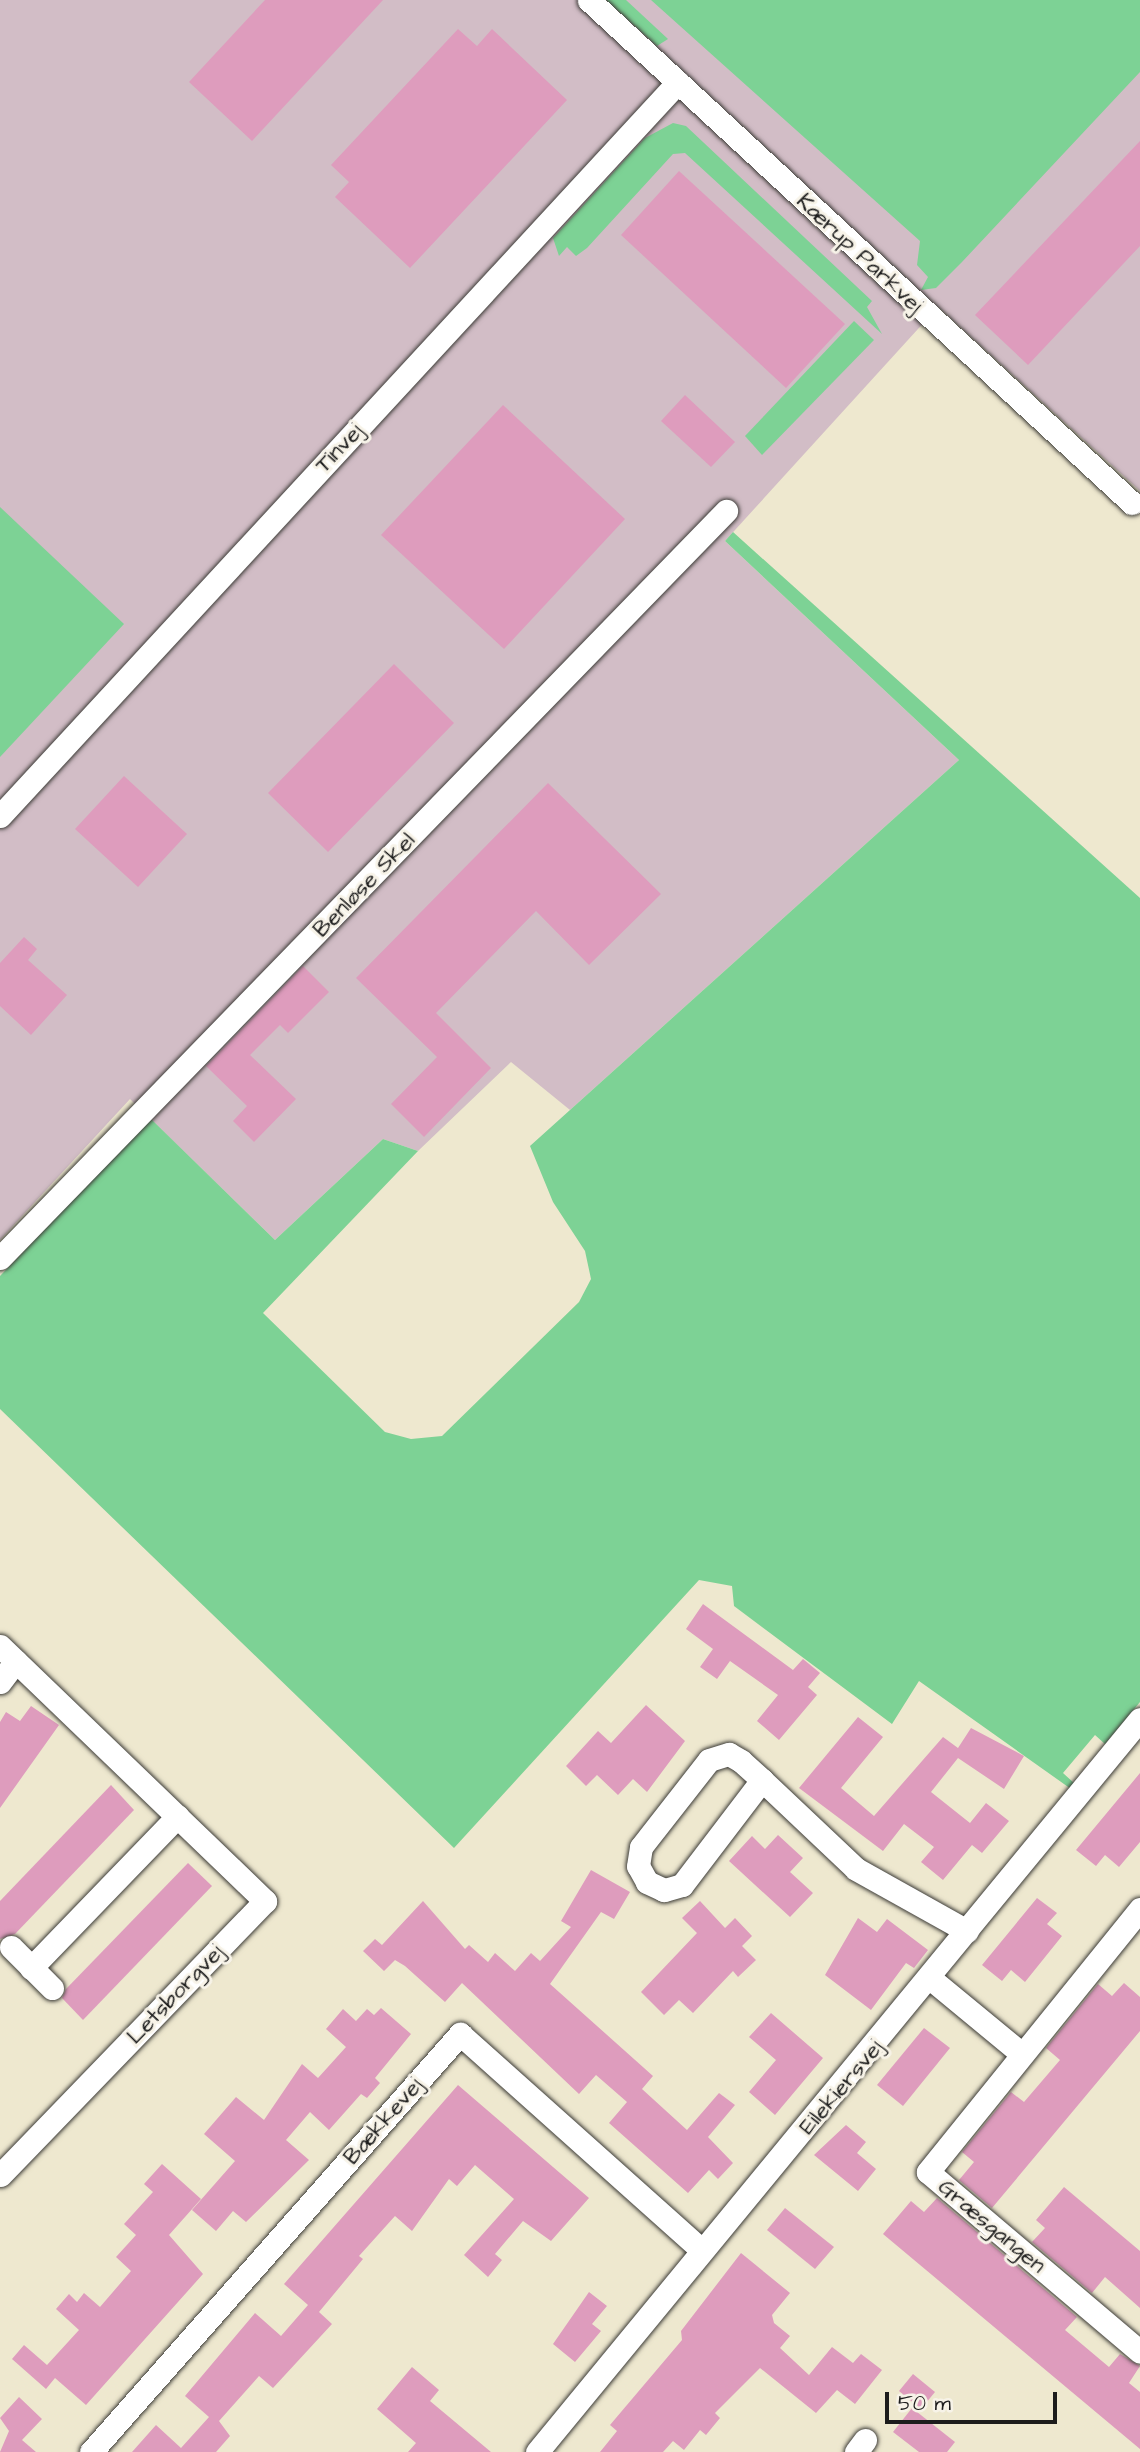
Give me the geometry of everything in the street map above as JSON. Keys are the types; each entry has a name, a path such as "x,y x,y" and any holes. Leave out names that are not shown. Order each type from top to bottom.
{"street":[{"name":"Kærup Parkvej","path":"589,0 1132,503"},
{"name":"Tinvej","path":"0,816 677,82"},
{"name":"Benløse Skel","path":"0,1258 726,511"},
{"name":"Letsborgvej","path":"0,1682 8,1653 265,1901 0,2175"},
{"name":"Eilekiersvej","path":"537,2452 702,2250 931,1979 1140,1719"},
{"path":"762,1780 682,1885 664,1890 647,1882 638,1866 640,1847 709,1760 735,1757 762,1780 856,1868 967,1931"},
{"path":"32,1968 177,1816"},
{"name":"Græsgangen","path":"1140,1909 928,2172 1140,2352"},
{"path":"11,1947 52,1987"},
{"path":"931,1979 1023,2054"},
{"name":"Bækkevej","path":"91,2452 460,2034 702,2250"}],"shaded area":[{"path":"0,0 1140,0 1140,491 938,307 725,541 959,760 570,1110 511,1062 418,1151 383,1139 275,1240 130,1099 0,1240"}],"green space":[{"path":"606,0 626,0 668,39 657,46"},
{"path":"651,0 1140,0 1140,72 936,288 921,290 928,277 917,265 920,241"},
{"path":"673,123 686,126 872,301 867,307 882,334 685,153 673,154 587,248 576,256 567,247 559,256 553,238 645,138"},
{"path":"854,321 874,340 762,455 745,436"},
{"path":"0,507 124,624 0,757"},
{"path":"733,532 1140,898 1140,1702 1105,1744 1095,1735 1063,1773 1075,1784 1071,1789 919,1681 892,1724 734,1606 732,1586 699,1580 454,1848 0,1409 0,1276 151,1119 275,1240 383,1139 418,1151 263,1313 385,1432 411,1439 442,1436 579,1302 591,1279 585,1251 553,1202 530,1146 959,760 725,541"}],"building":[{"path":"265,0 383,0 252,141 189,82"},
{"path":"458,29 477,46 492,29 567,100 410,268 335,197 349,182 331,165"},
{"path":"1140,141 1140,246 1028,365 975,315"},
{"path":"679,171 845,324 786,388 621,235"},
{"path":"685,395 735,442 711,467 661,421"},
{"path":"503,405 625,519 504,649 381,535"},
{"path":"394,664 454,723 328,852 268,793"},
{"path":"124,776 187,834 138,887 75,829"},
{"path":"548,783 661,894 589,965 536,911 436,1013 491,1068 424,1137 391,1104 437,1057 356,978"},
{"path":"24,937 37,949 28,960 67,995 31,1035 0,1006 0,963"},
{"path":"303,966 329,992 288,1033 280,1025 250,1055 296,1099 254,1142 233,1121 247,1106 206,1066"},
{"path":"703,1604 793,1670 803,1659 820,1673 808,1687 817,1695 779,1740 757,1721 778,1695 730,1661 717,1679 700,1667 713,1649 686,1629"},
{"path":"646,1705 685,1741 647,1792 633,1779 618,1795 597,1775 586,1786 566,1766 598,1731 611,1743"},
{"path":"31,1706 59,1725 0,1808 0,1722 6,1712 20,1721"},
{"path":"858,1717 883,1737 841,1788 874,1816 943,1737 958,1748 971,1728 1024,1756 1004,1789 958,1758 931,1792 970,1823 986,1803 1009,1821 982,1853 972,1845 943,1880 921,1862 934,1847 904,1824 883,1851 799,1788"},
{"path":"1140,1773 1140,1842 1119,1867 1105,1855 1096,1866 1076,1850"},
{"path":"111,1785 134,1810 15,1934 0,1939 0,1901"},
{"path":"778,1835 803,1858 790,1872 813,1893 790,1917 729,1861 752,1836 765,1849"},
{"path":"188,1863 212,1886 83,2020 62,1998 66,1989"},
{"path":"591,1870 630,1892 614,1919 601,1912 550,1984 653,2076 642,2089 687,2130 719,2093 735,2105 708,2137 733,2163 718,2179 709,2170 688,2193 609,2123 627,2102 596,2075 579,2094 462,1983 445,2002 405,1966 395,1960 384,1971 363,1951 375,1939 382,1945 423,1901 465,1949 469,1945 488,1962 495,1953 515,1971 531,1953 540,1961 571,1927 561,1921"},
{"path":"1037,1898 1057,1913 1047,1924 1062,1936 1025,1982 1011,1970 1002,1981 982,1965"},
{"path":"700,1901 725,1928 735,1918 752,1936 742,1946 756,1960 738,1977 733,1971 693,2013 679,2000 664,2015 641,1992 697,1933 682,1918"},
{"path":"858,1918 877,1932 887,1919 928,1950 914,1968 906,1963 871,2010 825,1975"},
{"path":"1124,1983 1140,1997 1140,2031 992,2208 959,2180 974,2162 962,2152 1011,2092 1024,2102 1060,2060 1046,2048 1098,1984 1112,1996"},
{"path":"381,2008 411,2034 375,2078 380,2083 367,2098 361,2094 329,2130 310,2112 286,2140 309,2160 246,2222 233,2211 216,2231 192,2210 235,2161 204,2134 236,2097 264,2120 302,2064 318,2078 346,2047 326,2029 343,2009 356,2021 367,2009 374,2015"},
{"path":"771,2013 823,2058 775,2115 749,2092 776,2060 749,2037"},
{"path":"924,2028 950,2048 903,2106 877,2085"},
{"path":"458,2085 589,2198 551,2241 523,2221 495,2254 502,2260 488,2277 464,2255 514,2199 475,2165 457,2186 449,2179 412,2231 395,2216 359,2256 363,2259 319,2312 332,2324 273,2388 259,2376 219,2421 230,2436 216,2452 132,2452 156,2425 181,2448 209,2417 185,2396 255,2313 281,2336 308,2305 284,2284"},
{"path":"846,2125 866,2142 857,2153 876,2169 858,2191 814,2155"},
{"path":"162,2164 201,2199 169,2235 203,2274 86,2405 55,2378 46,2389 12,2359 24,2345 47,2365 79,2330 56,2309 69,2294 77,2302 84,2293 100,2307 131,2271 116,2257 136,2235 124,2224 153,2192 144,2184"},
{"path":"1064,2187 1140,2251 1140,2308 1105,2277 1092,2293 1032,2242 1045,2228 1036,2220"},
{"path":"937,2198 1077,2317 1065,2330 1109,2367 1120,2354 1140,2366 1129,2383 1140,2392 1140,2449 883,2234 911,2201 924,2212"},
{"path":"785,2208 834,2247 815,2269 767,2230"},
{"path":"741,2253 790,2293 772,2315 774,2323 790,2336 780,2348 809,2375 832,2347 853,2363 861,2354 882,2370 855,2404 837,2390 816,2413 760,2368 715,2413 720,2418 706,2435 700,2430 684,2450 673,2441 663,2452 600,2452 617,2431 610,2425 682,2340 681,2331"},
{"path":"589,2292 607,2306 592,2324 601,2331 575,2362 553,2344"},
{"path":"412,2367 439,2390 430,2401 491,2452 408,2452 416,2443 377,2409"},
{"path":"913,2374 935,2392 921,2409 899,2391"},
{"path":"19,2397 42,2419 22,2440 36,2452 0,2452 9,2431 0,2418"},
{"path":"912,2408 955,2442 947,2452 919,2452 893,2432"}]}
